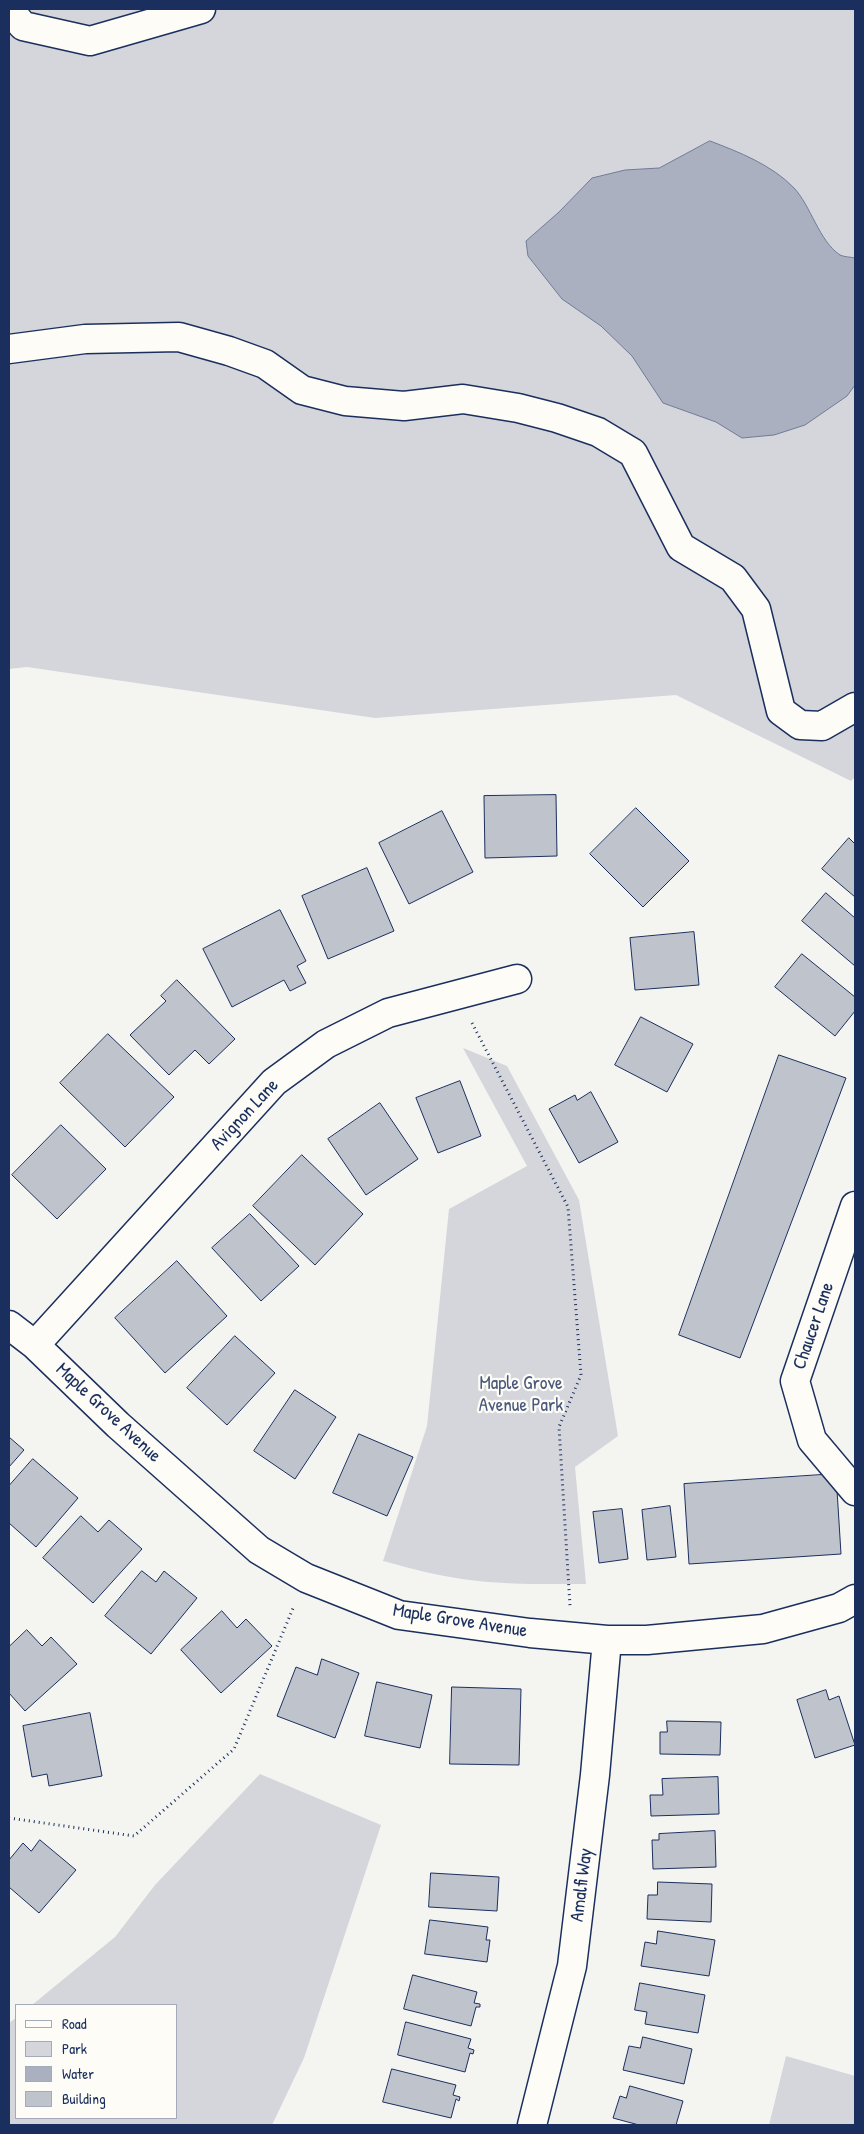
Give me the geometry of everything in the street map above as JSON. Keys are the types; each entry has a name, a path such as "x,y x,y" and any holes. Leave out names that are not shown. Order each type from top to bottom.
{"street":[{"path":"9,9 23,26 90,41 201,9"},
{"path":"9,349 85,338 179,337 229,350 265,364 302,390 345,401 404,406 463,399 518,408 557,418 598,432 632,453 681,546 733,578 756,608 781,711 800,725 822,726 855,707"},
{"name":"Avignon Lane","path":"35,1345 274,1082 326,1044 388,1013 517,979"},
{"name":"Chaucer Lane","path":"855,1206 795,1381 812,1440 855,1491"},
{"name":"Maple Grove Avenue","path":"9,1326 35,1345 118,1425 260,1550 306,1578 399,1615 607,1640 647,1640 763,1629 839,1608 855,1599"},
{"name":"Amalfi Way","path":"532,2125 572,1966 607,1640"}],"path":[{"path":"457,995 568,1207 581,1375 559,1427 572,1636"},
{"path":"9,1818 134,1836 234,1749 306,1578"}],"green space":[{"path":"9,9 855,9 855,777 851,781 676,695 375,718 27,667 9,669"},
{"name":"Maple Grove Avenue Park","path":"463,1048 507,1066 579,1200 618,1436 575,1467 586,1584 524,1584 477,1581 432,1573 383,1561 427,1426 449,1209 527,1166"},
{"path":"260,1774 381,1825 304,2058 272,2125 9,2125 9,2023 15,2019 15,2119 178,2119 178,2004 33,2004 115,1937 155,1885"},
{"path":"786,2056 855,2076 855,2125 769,2125"}],"water":[{"path":"710,141 755,160 776,172 800,195 826,241 833,249 840,255 855,258 855,385 847,396 805,425 774,435 742,438 716,422 663,403 632,356 601,326 562,299 528,256 526,241 559,212 592,178 625,170 659,168"}],"building":[{"path":"556,795 557,856 485,858 484,796"},
{"path":"636,808 689,861 643,907 590,854"},
{"path":"442,811 473,872 409,904 379,843"},
{"path":"849,838 855,844 855,897 822,869"},
{"path":"367,868 394,931 328,959 302,896"},
{"path":"826,893 855,918 855,966 802,921"},
{"path":"280,910 306,961 297,966 306,983 290,991 284,980 232,1007 203,949"},
{"path":"694,932 699,985 635,990 630,938"},
{"path":"802,954 855,997 855,1011 835,1036 775,987"},
{"path":"177,980 235,1039 209,1064 195,1050 169,1075 130,1035 166,1001 161,996"},
{"path":"641,1017 693,1044 667,1092 615,1065"},
{"path":"108,1034 174,1097 125,1147 60,1083"},
{"path":"779,1055 846,1078 740,1358 679,1335"},
{"path":"460,1081 481,1136 438,1153 416,1098"},
{"path":"591,1092 618,1142 579,1163 549,1109 575,1095 577,1100"},
{"path":"380,1103 418,1159 366,1195 328,1139"},
{"path":"61,1125 106,1169 57,1219 12,1175"},
{"path":"302,1155 363,1214 315,1265 253,1206"},
{"path":"250,1214 299,1266 261,1301 212,1248"},
{"path":"177,1261 227,1316 165,1373 115,1318"},
{"path":"235,1336 275,1373 227,1425 187,1388"},
{"path":"295,1390 336,1417 295,1479 254,1451"},
{"path":"359,1434 413,1457 387,1516 333,1493"},
{"path":"9,1437 24,1450 9,1467"},
{"path":"33,1459 78,1498 36,1547 9,1523 9,1486"},
{"path":"836,1474 841,1554 689,1564 684,1484"},
{"path":"670,1506 676,1557 647,1560 642,1510"},
{"path":"622,1509 628,1559 599,1563 593,1512"},
{"path":"81,1516 98,1532 109,1520 142,1549 93,1603 43,1558"},
{"path":"142,1571 156,1582 164,1571 197,1598 151,1654 105,1616"},
{"path":"222,1611 237,1628 246,1619 272,1646 221,1693 181,1650"},
{"path":"27,1630 42,1646 51,1637 77,1664 25,1711 9,1693 9,1647"},
{"path":"322,1659 359,1673 335,1738 277,1716 296,1667 317,1675"},
{"path":"377,1682 432,1695 420,1748 365,1736"},
{"path":"452,1687 521,1689 519,1765 450,1764"},
{"path":"826,1690 829,1700 839,1696 855,1745 815,1758 797,1700"},
{"path":"90,1713 102,1776 49,1786 47,1774 32,1777 23,1726"},
{"path":"667,1721 721,1722 720,1755 660,1754 660,1732 667,1732"},
{"path":"718,1777 719,1814 651,1816 650,1795 663,1795 662,1779"},
{"path":"715,1831 716,1867 653,1869 652,1840 659,1840 659,1834"},
{"path":"40,1840 76,1870 39,1913 9,1887 9,1860 23,1843 31,1851"},
{"path":"431,1873 499,1877 497,1911 429,1907"},
{"path":"658,1882 712,1884 711,1922 647,1919 648,1895 657,1895"},
{"path":"430,1920 488,1927 486,1940 490,1940 487,1962 425,1954"},
{"path":"658,1931 715,1940 709,1976 641,1966 645,1942 656,1944"},
{"path":"413,1975 477,1992 474,2003 480,2004 480,2007 476,2007 471,2026 404,2009"},
{"path":"640,1983 705,1995 698,2033 645,2024 647,2012 635,2010"},
{"path":"406,2022 471,2039 468,2048 474,2050 473,2054 470,2053 465,2072 398,2055"},
{"path":"643,2037 692,2049 684,2084 623,2070 629,2046 640,2048"},
{"path":"392,2069 456,2085 453,2095 460,2097 459,2101 456,2099 451,2118 383,2102"},
{"path":"630,2086 683,2101 676,2125 639,2125 613,2118 620,2096 626,2098"}]}
